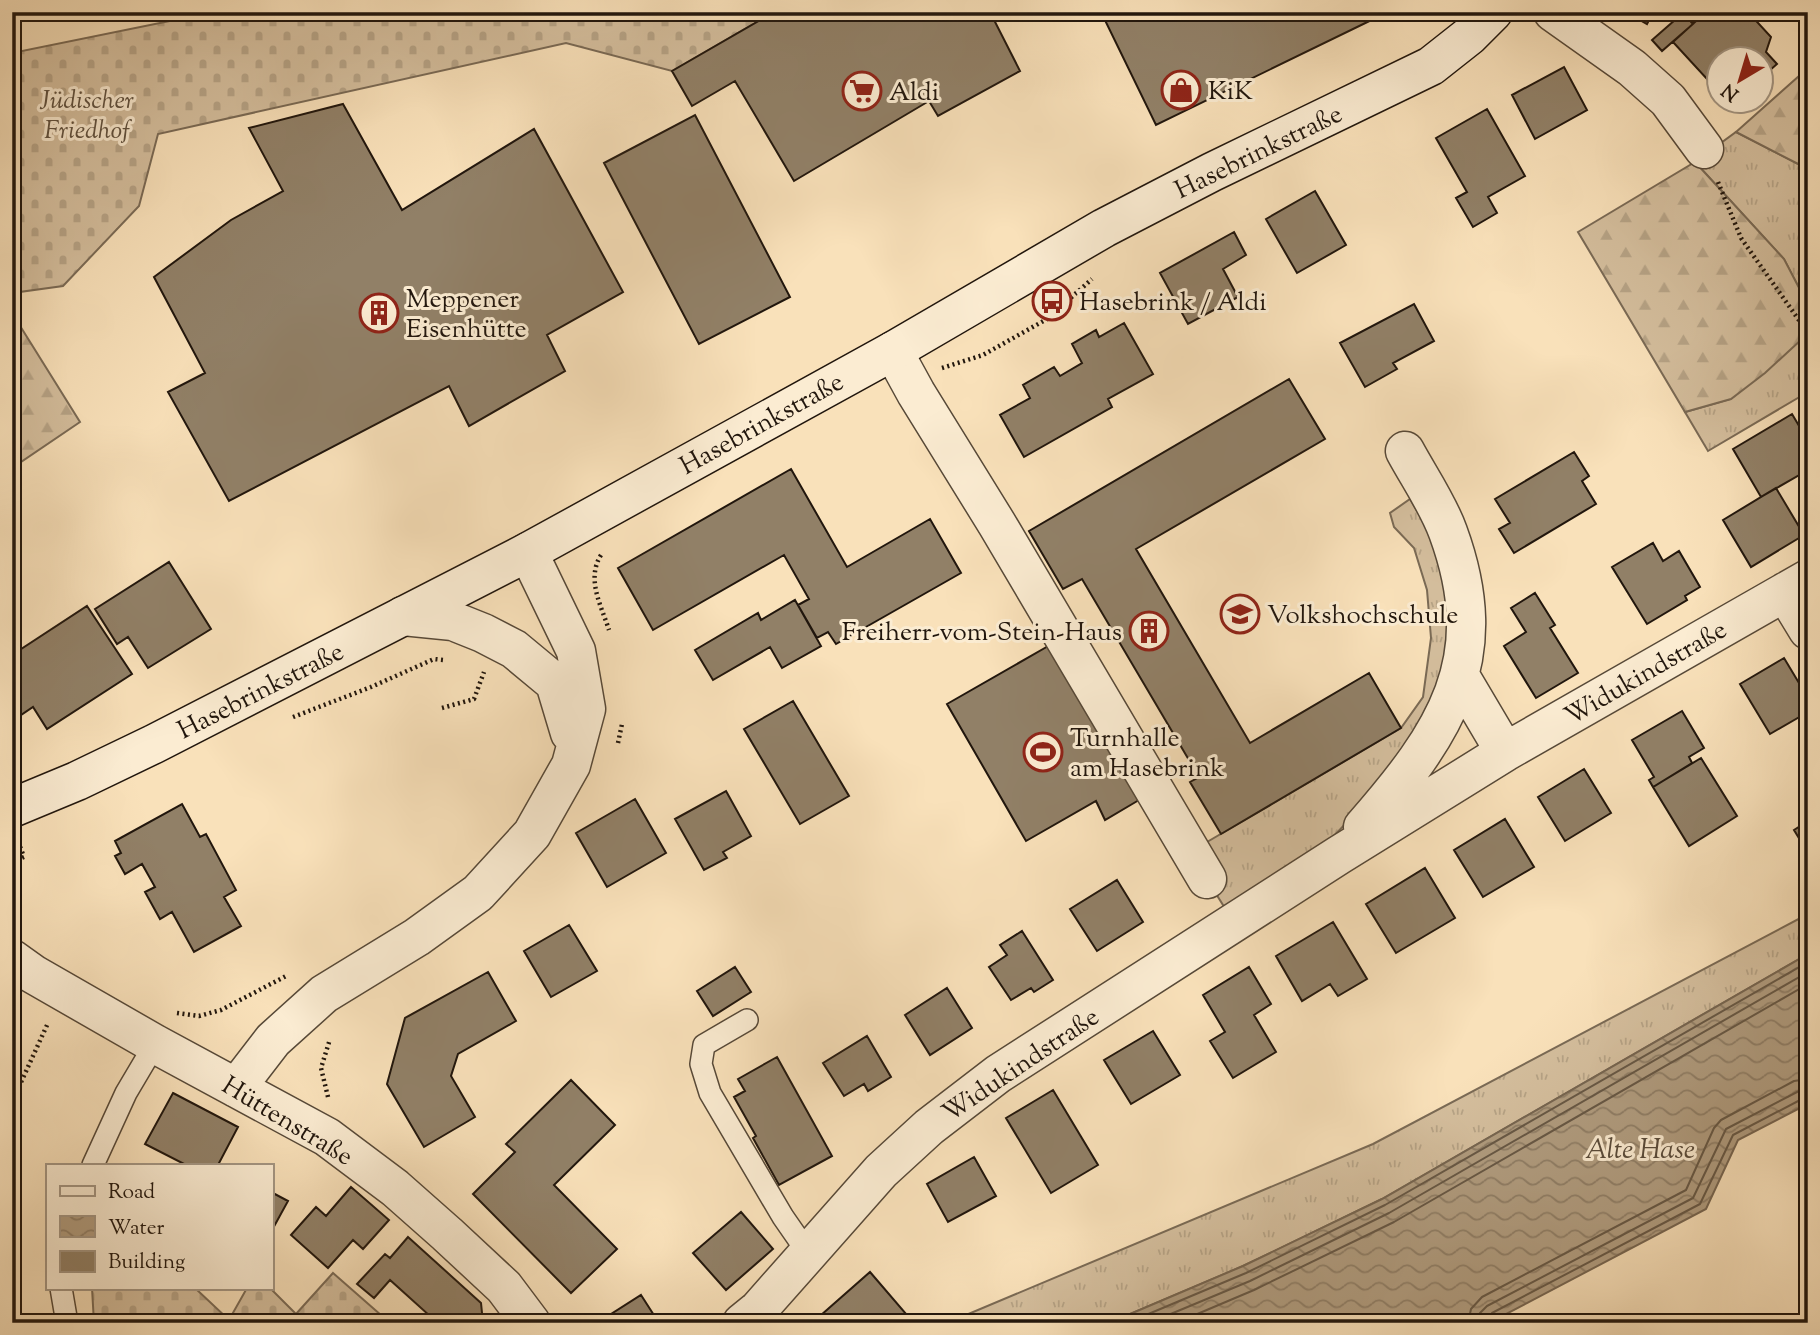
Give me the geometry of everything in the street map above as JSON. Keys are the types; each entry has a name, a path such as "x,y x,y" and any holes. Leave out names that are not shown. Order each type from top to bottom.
{"street":[{"name":"Hasebrinkstraße","path":"18,831 77,781 528,552 893,351 1104,228 1212,172 1432,66 1469,37 1493,12"},
{"path":"1553,12 1632,68 1668,100 1704,149"},
{"path":"893,351 1207,879"},
{"name":"Widukindstraße","path":"1339,855 1407,777 1450,708 1460,676 1467,636 1463,580 1448,530 1405,452"},
{"path":"236,1087 273,1040 324,994 416,937 478,892 532,834 571,765 586,709 576,651 528,552"},
{"name":"Widukindstraße","path":"743,1323 758,1310 881,1171 929,1127 998,1074 1505,752 1797,585 1808,630"},
{"path":"404,616 453,621 514,649 555,683 575,752"},
{"path":"1460,676 1505,752"},
{"name":"Hüttenstraße","path":"12,959 155,1045 327,1137 394,1188 504,1287 531,1323"}],"lane":[{"path":"747,1020 704,1045 701,1064 710,1093 783,1217 808,1253"},
{"path":"93,1164 126,1093 155,1045"},
{"path":"61,1290 66,1323"}],"path":[{"path":"1704,149 1741,238 1808,333"},
{"path":"286,719 434,659 447,660"},
{"path":"485,668 492,672"},
{"path":"442,708 474,699 482,678"},
{"path":"12,846 18,831"},
{"path":"12,862 24,858 18,831"},
{"path":"221,1010 289,974"},
{"path":"12,1102 49,1021"}],"green space":[{"name":"Jüdischer Friedhof","path":"214,12 774,12 672,71 566,43 158,134 139,206 63,286 12,293 12,53"},
{"path":"1808,68 1808,169 1736,132 1754,116 1774,116 1774,98"},
{"path":"1736,132 1808,169 1808,273 1798,286 1784,259 1695,162"},
{"path":"1695,162 1784,259 1798,286 1808,273 1808,302 1803,338 1765,373 1731,399 1685,412 1578,232"},
{"path":"1808,302 1808,392 1708,451 1685,412 1730,399 1803,338"},
{"path":"12,313 80,422 12,468"},
{"path":"1410,499 1432,536 1451,614 1444,683 1391,776 1331,839 1228,913 1190,852 1401,728 1423,697 1431,638 1427,590 1414,548 1394,527 1390,513"},
{"path":"1808,914 1808,954 1382,1199 1243,1266 1109,1323 947,1323 1373,1144"},
{"path":"333,1273 390,1323 94,1323 92,1290 197,1290 229,1320 246,1290 272,1290 296,1314"}],"water":[{"name":"Alte Hase","path":"1808,954 1808,1104 1738,1140 1706,1209 1489,1323 1109,1323 1243,1266 1382,1199"}],"building":[{"name":"Aldi","path":"774,12 990,12 1020,71 938,116 929,101 794,181 735,81 692,106 672,71"},
{"path":"1101,12 1388,12 1156,125"},
{"path":"1626,12 1653,12 1647,24"},
{"path":"1706,12 1722,12 1729,20 1737,12 1748,12 1771,37 1768,46 1704,46 1704,76 1673,42"},
{"path":"1683,13 1693,24 1662,51 1652,40"},
{"path":"1564,67 1587,110 1535,139 1512,95"},
{"name":"Meppener Eisenhütte","path":"343,104 402,210 534,129 623,292 547,335 565,371 469,426 449,386 229,501 168,392 205,373 154,277 231,220 283,191 249,128"},
{"path":"1487,109 1525,176 1488,197 1497,213 1473,227 1456,198 1467,192 1436,138"},
{"path":"695,115 790,297 699,344 604,163"},
{"path":"1315,191 1346,245 1297,273 1266,219"},
{"path":"1234,232 1246,255 1223,269 1238,297 1188,324 1160,273"},
{"path":"1414,304 1434,341 1393,363 1397,369 1365,387 1340,343"},
{"path":"1124,323 1153,374 1108,399 1112,407 1024,457 1000,415 1030,398 1023,385 1054,367 1060,376 1082,363 1072,344 1096,330 1099,337"},
{"name":"Freiherr-vom-Stein-Haus","path":"1289,379 1325,439 1136,549 1250,743 1369,673 1401,728 1221,834 1190,782 1199,777 1082,579 1063,589 1029,531"},
{"path":"1792,414 1808,441 1808,470 1761,497 1733,449"},
{"path":"1574,452 1589,476 1582,481 1596,504 1514,553 1499,529 1510,523 1495,499"},
{"path":"791,469 847,567 930,519 961,573 836,644 828,632 817,638 798,605 809,599 784,555 653,630 618,568"},
{"path":"1776,488 1804,535 1751,567 1723,520"},
{"path":"1653,543 1663,561 1679,551 1700,587 1685,596 1687,600 1647,624 1612,567"},
{"path":"169,562 211,629 148,668 128,637 117,644 95,609"},
{"path":"1535,593 1555,625 1550,628 1578,673 1536,698 1504,646 1526,632 1511,608"},
{"path":"795,600 821,646 782,668 770,647 713,680 695,650 758,613 761,620"},
{"path":"87,606 132,674 47,729 33,707 18,717 12,708 12,685 17,683 12,676 12,655"},
{"name":"Turnhalle am Hasebrink","path":"1050,645 1139,800 1105,820 1096,801 1026,841 947,704"},
{"path":"1784,658 1808,698 1808,712 1770,734 1740,684"},
{"path":"793,701 849,796 800,824 744,729"},
{"path":"1682,711 1704,748 1689,757 1692,763 1653,787 1649,780 1654,777 1632,740"},
{"path":"1701,758 1737,816 1689,846 1653,787"},
{"path":"1584,769 1611,813 1565,841 1538,797"},
{"path":"726,791 751,836 723,852 727,858 704,870 675,819"},
{"path":"635,799 666,853 607,887 576,833"},
{"path":"182,804 200,837 206,834 236,890 224,897 241,926 194,952 172,912 160,919 145,892 155,887 142,864 125,874 115,856 121,853 115,841"},
{"path":"1505,819 1534,867 1483,897 1454,850"},
{"path":"1808,821 1808,853 1794,830"},
{"path":"1425,868 1455,918 1396,953 1366,904"},
{"path":"1117,880 1143,922 1097,951 1070,909"},
{"path":"1333,922 1367,979 1338,996 1330,984 1302,1001 1276,956"},
{"path":"569,925 597,971 551,997 524,951"},
{"path":"1022,931 1053,980 1034,992 1031,988 1011,1000 989,967 1007,955 1000,945"},
{"path":"735,967 751,992 713,1016 697,991"},
{"path":"1249,967 1271,1004 1254,1015 1276,1052 1233,1078 1210,1041 1225,1032 1203,995"},
{"path":"488,972 516,1021 458,1054 451,1076 475,1117 424,1147 387,1084 405,1018"},
{"path":"947,988 972,1028 930,1055 905,1015"},
{"path":"1153,1031 1180,1075 1131,1104 1104,1060"},
{"path":"867,1036 891,1077 868,1091 864,1084 844,1096 823,1063"},
{"path":"777,1057 832,1156 779,1185 734,1097 745,1091 738,1079"},
{"path":"571,1080 615,1125 554,1185 617,1249 571,1293 473,1194 515,1152 506,1144"},
{"path":"1053,1090 1098,1165 1051,1193 1006,1118"},
{"path":"173,1093 238,1127 219,1164 184,1164 145,1144"},
{"path":"974,1157 996,1196 948,1222 927,1184"},
{"path":"351,1187 389,1220 363,1249 353,1240 328,1268 291,1235 316,1207 326,1216"},
{"path":"273,1193 288,1201 273,1228"},
{"path":"741,1212 773,1249 726,1290 693,1253"},
{"path":"408,1237 481,1303 482,1313 474,1323 424,1323 430,1316 390,1280 374,1298 357,1284 385,1254 390,1258"},
{"path":"870,1272 907,1315 897,1323 812,1323"},
{"path":"641,1295 659,1323 597,1323"}],"place":[{"name":"KiK","path":"1181,90"},
{"name":"Aldi","path":"862,91"},
{"name":"Hasebrink / Aldi","path":"1052,301"},
{"name":"Meppener Eisenhütte","path":"379,313"},
{"name":"Volkshochschule","path":"1240,614"},
{"name":"Freiherr-vom-Stein-Haus","path":"1149,631"},
{"name":"Turnhalle am Hasebrink","path":"1043,752"}]}
